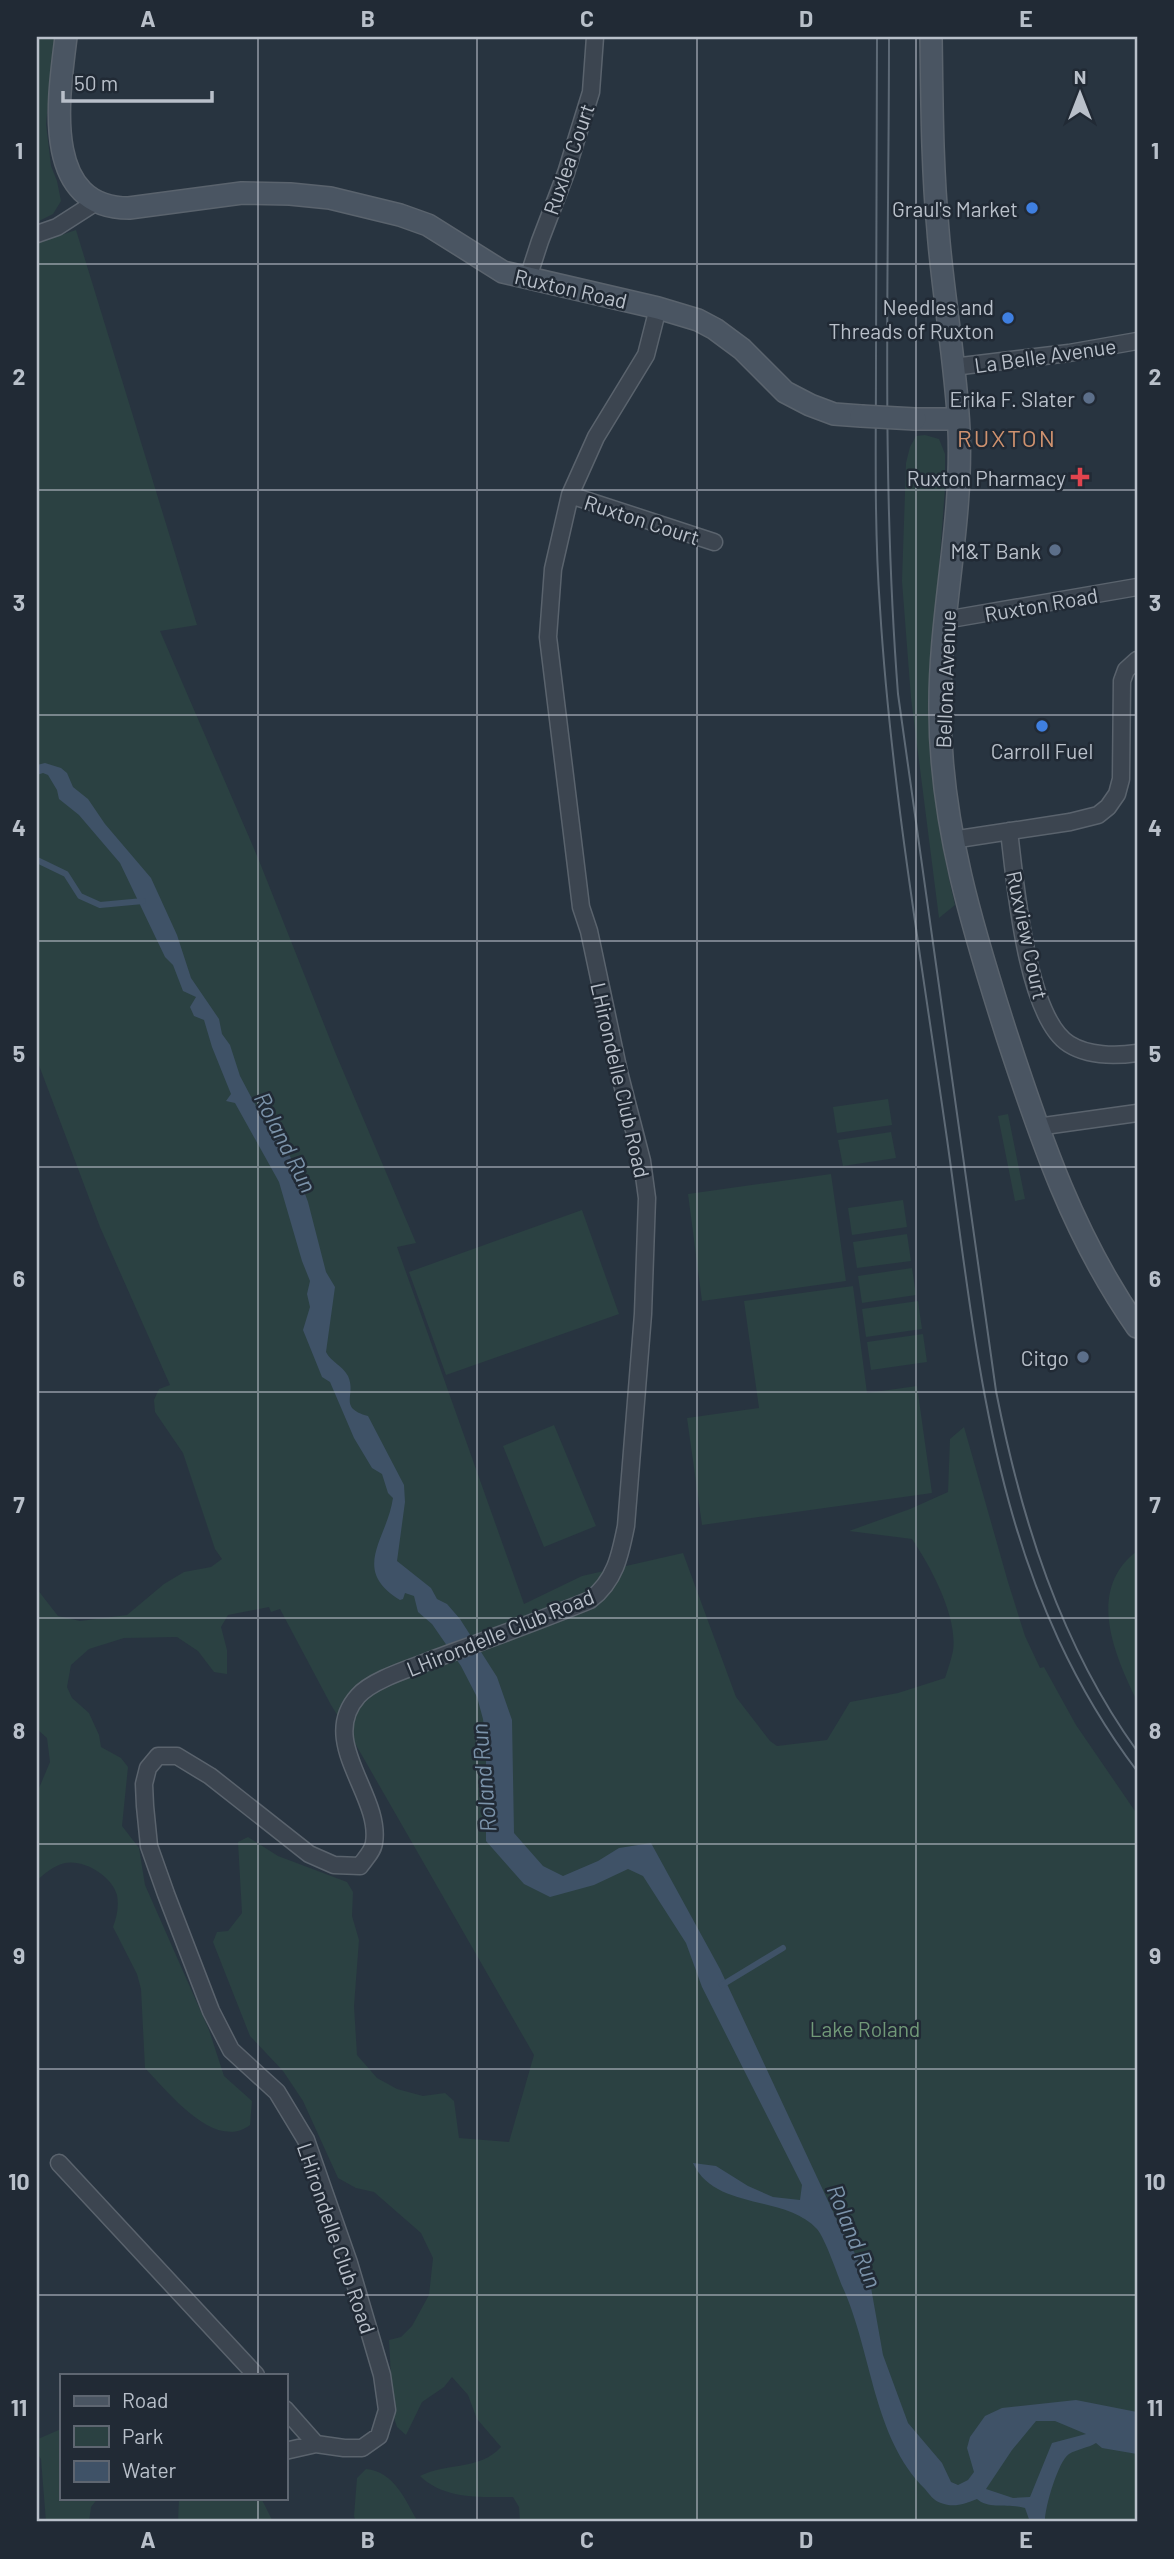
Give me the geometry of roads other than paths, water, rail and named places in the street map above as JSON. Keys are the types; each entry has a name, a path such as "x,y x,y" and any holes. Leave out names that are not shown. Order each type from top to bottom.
{"street":[{"path":"37,234 57,227 96,202 76,184 60,144 59,121 66,37"},
{"name":"Ruxlea Court","path":"528,278 566,173 591,92 595,37"},
{"name":"Bellona Avenue","path":"930,37 934,187 958,419 957,504 945,620 940,720 952,839 966,902 1037,1126 1070,1212 1137,1327"},
{"name":"Ruxton Road","path":"96,202 113,208 129,208 242,194 290,194 330,198 376,208 428,225 503,272 659,308 698,320 715,328 742,349 785,392 834,414 958,419"},
{"name":"LHirondelle Club Road","path":"316,2444 362,2448 379,2436 387,2410 382,2375 349,2263 306,2140 277,2092 231,2050 211,2011 149,1846 144,1784 148,1768 158,1756 177,1756 211,1776 309,1854 334,1866 360,1866 374,1846 374,1822 350,1762 345,1740 345,1720 349,1706 360,1693 406,1670 590,1600 602,1591 619,1560 626,1526 643,1314 647,1198 642,1161 582,906 548,637 553,569 570,495 596,437 646,355 659,308"},
{"name":"La Belle Avenue","path":"953,367 1069,354 1137,341"},
{"name":"Ruxton Court","path":"570,495 714,542"},
{"name":"Ruxton Road","path":"945,620 1137,587"},
{"path":"952,839 1070,822 1098,815 1108,807 1117,794 1121,779 1122,681 1126,670 1137,660"},
{"name":"Ruxview Court","path":"1009,831 1034,985 1054,1029 1069,1044 1094,1052 1120,1055 1137,1053"},
{"path":"1037,1126 1137,1113"},
{"path":"59,2163 255,2374"},
{"path":"287,2411 316,2444 287,2451"}],"water":[{"path":"45,763 67,773 73,787 88,799 105,824 151,878 177,935 191,978 219,1019 222,1034 230,1045 240,1076 269,1131 281,1139 294,1164 308,1202 326,1272 335,1287 326,1352 348,1376 350,1405 359,1413 368,1416 404,1485 405,1502 397,1561 431,1588 437,1599 447,1604 460,1619 497,1677 512,1720 514,1833 543,1866 563,1876 598,1861 619,1848 651,1843 720,1969 836,2218 870,2282 883,2355 908,2423 942,2463 951,2482 958,2485 968,2480 974,2472 967,2448 970,2437 985,2416 1002,2408 1076,2400 1137,2412 1137,2454 1102,2448 1096,2443 1069,2454 1060,2466 1052,2486 1045,2522 1030,2522 1025,2508 987,2504 977,2499 950,2505 938,2502 932,2497 908,2468 894,2445 875,2393 853,2313 828,2249 817,2229 803,2218 787,2211 717,2189 703,2178 693,2163 716,2166 748,2186 773,2197 800,2200 802,2185 702,1987 686,1943 643,1876 628,1869 594,1885 550,1897 524,1884 486,1841 486,1743 477,1697 461,1666 432,1624 418,1612 414,1596 405,1593 400,1600 385,1588 377,1577 374,1565 376,1553 393,1498 388,1493 382,1474 372,1468 354,1438 330,1382 322,1377 303,1330 310,1307 307,1294 310,1281 279,1182 235,1103 226,1101 231,1094 204,1020 194,1016 190,1007 196,997 183,991 173,965 165,957 120,863 79,815 59,799 48,775 37,775 37,765","holes":["1036,2421 1055,2421 1086,2434 1052,2443 1030,2497 1013,2498 986,2489 1012,2450"]}],"waterway":[{"path":"37,860 66,874 80,896 100,905 143,901"},
{"path":"722,1985 783,1948"}],"tram line":[{"path":"877,37 876,483 880,608 899,808 970,1307 983,1389 1000,1469 1022,1547 1051,1624 1089,1699 1137,1771"},
{"path":"889,37 889,530 898,694 996,1391 1031,1533 1065,1624 1110,1710 1137,1751"}],"place":[{"name":"Graul's Market","path":"1032,208"},
{"name":"Needles and Threads of Ruxton","path":"1008,318"},
{"name":"Erika F. Slater","path":"1089,398"},
{"name":"Ruxton Pharmacy","path":"1080,477"},
{"name":"M&T Bank","path":"1055,550"},
{"name":"Carroll Fuel","path":"1042,726"},
{"name":"Citgo","path":"1083,1357"}],"district":[{"name":"RUXTON","path":"1007,437"}],"water label":[{"name":"Roland Run","path":"286,1142"},
{"name":"Roland Run","path":"483,1778"},
{"name":"Roland Run","path":"855,2236"}],"park label":[{"name":"Lake Roland","path":"865,2028"}]}
